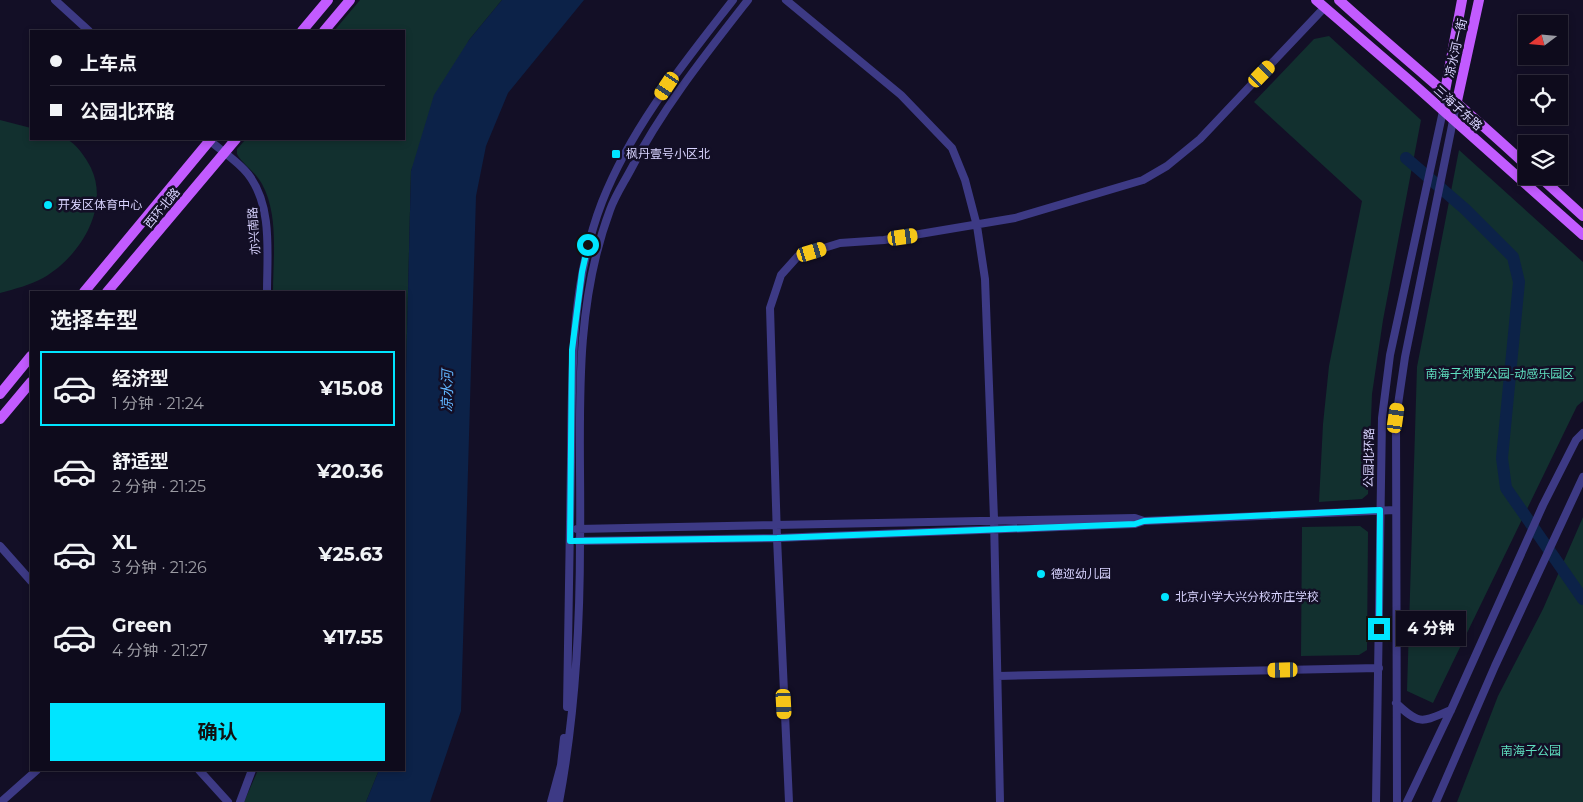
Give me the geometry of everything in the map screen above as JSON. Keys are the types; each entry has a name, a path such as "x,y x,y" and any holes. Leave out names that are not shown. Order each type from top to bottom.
{"main road":[{"path":"303,30 328,0"},
{"path":"325,30 350,0"},
{"name":"三海子东路","path":"1316,0 1453,119 1583,236"},
{"name":"三海子东路","path":"1339,0 1418,71 1457,101 1518,158"},
{"name":"凉水河一街","path":"1445,91 1462,0"},
{"name":"凉水河一街","path":"1457,101 1479,0"},
{"name":"西环北路","path":"85,291 209,140"},
{"name":"西环北路","path":"108,291 235,140"},
{"path":"1549,185 1583,216"},
{"path":"0,394 30,357"},
{"path":"0,419 30,383"}],"street":[{"path":"55,0 88,30"},
{"path":"551,802 561,765 567,713 572,350 582,272 592,232 615,173 647,116 677,72 733,0"},
{"path":"559,802 568,754 578,632 580,352 598,246 611,208 654,127 687,78 748,0"},
{"path":"786,0 900,95 952,148 965,180 977,226 985,279 994,519 1000,802"},
{"path":"789,802 777,538 770,308 781,275 798,256 840,243 884,240 977,226 1078,201 1143,180 1167,166 1200,139 1324,8"},
{"name":"公园北环路","path":"1376,802 1382,418 1390,355 1443,111 1445,91"},
{"path":"1397,802 1396,418 1405,357 1457,101"},
{"name":"亦兴南路","path":"211,140 224,154 246,172 258,187 264,206 268,291"},
{"path":"1407,802 1451,710 1543,504 1576,440 1583,433"},
{"path":"1436,802 1495,666 1583,477"},
{"path":"570,541 777,538 1135,524 1144,521 1395,510"},
{"path":"570,529 777,526 994,519 1135,518 1144,521"},
{"path":"0,546 30,580"},
{"path":"998,676 1378,668"},
{"path":"1396,703 1411,718 1420,721 1451,710"},
{"path":"7,800 36,771"},
{"path":"200,771 228,802"},
{"path":"240,802 252,771"}],"green space":[{"path":"360,0 502,0 469,40 411,171 405,414 405,291 273,291 274,237 271,209 262,184 237,154 237,149 245,140 405,140 405,30 335,30"},
{"path":"1329,36 1421,120 1383,320 1372,394 1368,494 1362,499 1319,502 1323,424 1329,366 1362,201 1254,102 1314,39"},
{"name":"开发区体育中心","path":"0,120 30,128 30,140 67,140 77,147 91,168 96,183 97,199 94,215 88,230 69,258 43,278 28,285 0,293"},
{"name":"南海子郊野公园-动感乐园区","path":"1459,150 1583,262 1583,401 1577,406 1433,703 1407,691 1417,367"},
{"name":"南海子公园","path":"1583,517 1583,802 1457,802 1498,696 1543,609"},
{"path":"1360,526 1368,532 1367,650 1359,655 1301,656 1302,527"},
{"path":"258,771 379,771 366,802 244,802"}],"water":[{"name":"凉水河","path":"502,0 584,0 508,93 486,146 476,196 461,711 430,802 366,802 379,771 405,771 405,414 411,171 434,95 469,40"}],"waterway":[{"path":"1406,158 1465,209 1513,257 1519,282 1502,458 1506,488 1583,599"}],"place":[{"name":"枫丹壹号小区北","path":"616,154"},
{"name":"开发区体育中心","path":"48,205"},
{"name":"德迩幼儿园","path":"1041,574"},
{"name":"北京小学大兴分校亦庄学校","path":"1165,597"}],"route":[{"path":"588,245 582,272 572,350 570,541 777,538 1135,524 1144,521 1380,510 1379,629"}]}
